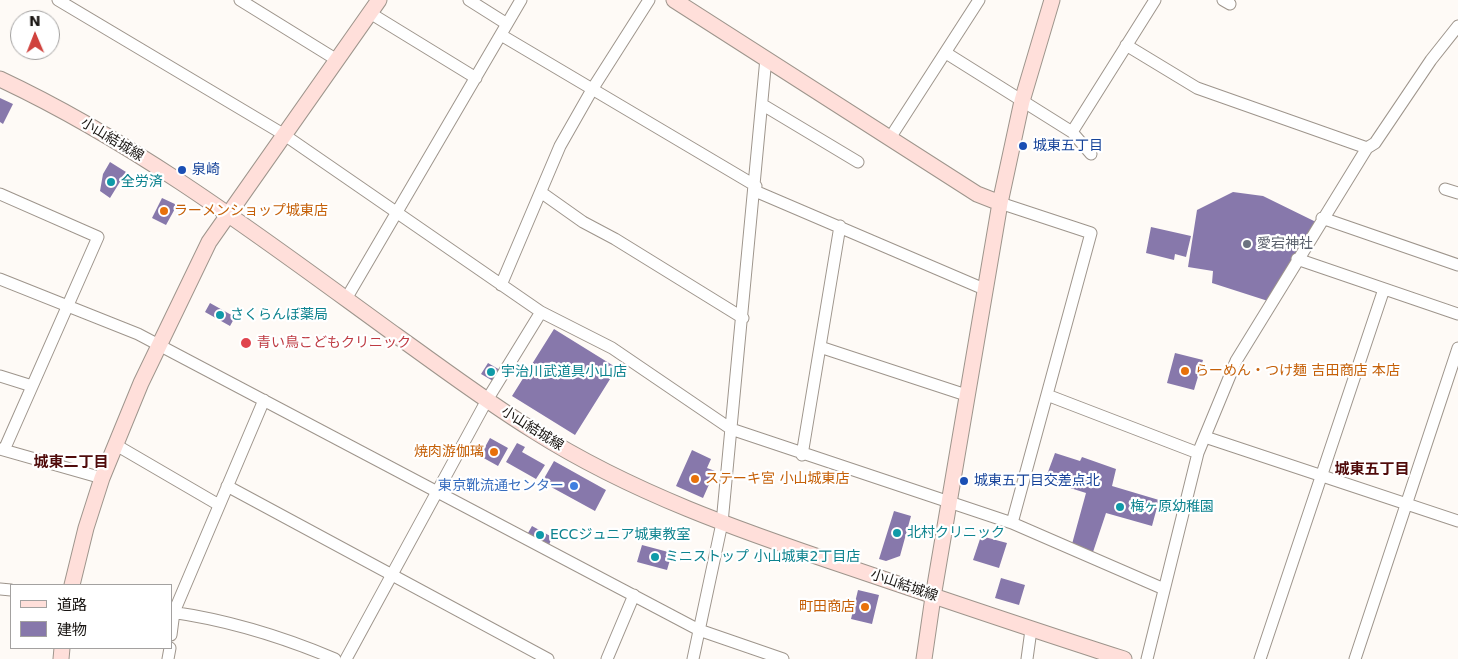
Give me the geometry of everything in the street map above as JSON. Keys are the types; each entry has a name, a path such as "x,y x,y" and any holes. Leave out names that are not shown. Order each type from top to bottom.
{"street":[{"path":"58,0 283,134 541,312 612,348 731,430 1012,523 1164,589"},
{"path":"240,0 337,60"},
{"path":"72,584 86,528 102,478 159,347 209,242 283,134 379,0"},
{"path":"468,0 507,24"},
{"path":"346,299 521,0"},
{"path":"501,285 542,193 560,146 649,0"},
{"path":"674,0 977,194 1090,234 1012,523"},
{"path":"890,138 979,0"},
{"path":"924,659 966,395 1000,203 1022,101 1052,0"},
{"path":"1072,132 1155,0"},
{"path":"370,13 476,78"},
{"path":"1147,659 1198,453 1236,360 1367,148 1375,143 1431,60 1458,26"},
{"path":"501,35 594,88 755,189 984,289"},
{"path":"1126,45 1197,88 1367,148"},
{"path":"946,53 1072,132 1091,154"},
{"path":"693,659 722,523 743,318 766,58"},
{"name":"小山結城線","path":"0,79 43,99 113,138 227,214 487,400 534,431 616,477 722,523 933,597 1124,659"},
{"path":"763,105 858,162"},
{"path":"1445,188 1458,193"},
{"path":"542,193 583,222 615,239 743,318"},
{"path":"0,194 98,237 2,450 102,478"},
{"path":"1322,218 1458,265"},
{"path":"802,455 840,226"},
{"path":"1297,259 1458,314"},
{"path":"0,279 138,334 159,347 438,491 699,630 783,659"},
{"path":"1260,659 1384,289"},
{"path":"346,659 487,400 541,312"},
{"path":"820,348 966,395"},
{"path":"1354,659 1458,348"},
{"path":"0,376 32,386"},
{"path":"1047,395 1198,453"},
{"path":"264,400 173,612 256,630 296,642 335,659"},
{"path":"1205,437 1458,521"},
{"path":"116,445 219,505"},
{"path":"227,486 548,659"},
{"path":"607,659 634,595"},
{"path":"1027,659 1031,630"}],"building":[{"path":"0,98 13,104 3,124 0,122"},
{"name":"全労済","path":"110,162 126,172 110,198 100,191 103,174"},
{"name":"愛宕神社","path":"1233,192 1263,196 1316,222 1268,301 1212,283 1213,271 1188,267 1197,210"},
{"name":"ラーメンショップ城東店","path":"162,198 177,205 166,225 152,218"},
{"path":"1151,227 1191,236 1186,257 1175,254 1174,260 1146,253"},
{"name":"さくらんぼ薬局","path":"210,303 235,317 230,326 205,312"},
{"path":"554,329 617,368 575,435 512,396"},
{"name":"らーめん・つけ麺 吉田商店 本店","path":"1175,353 1203,360 1194,390 1167,383"},
{"name":"宇治川武道具小山店","path":"488,363 500,370 493,381 481,374"},
{"name":"焼肉游伽璃","path":"490,438 508,448 498,466 480,456"},
{"path":"517,443 525,447 522,452 545,465 536,479 506,462"},
{"name":"ステーキ宮 小山城東店","path":"692,450 711,459 707,468 715,471 703,498 676,486"},
{"name":"梅ヶ原幼稚園","path":"1055,453 1080,461 1082,457 1116,469 1112,486 1159,500 1152,526 1106,513 1093,552 1072,544 1086,493 1045,480"},
{"name":"東京靴流通センター","path":"554,461 606,490 595,511 542,482"},
{"name":"北村クリニック","path":"894,511 911,516 900,556 886,561 879,559"},
{"name":"ECCジュニア城東教室","path":"532,526 552,537 549,545 528,533"},
{"path":"981,536 1007,543 999,568 973,560"},
{"name":"ミニストップ 小山城東2丁目店","path":"642,545 672,553 667,570 637,562"},
{"path":"1001,578 1025,585 1019,605 995,598"},
{"name":"町田商店","path":"858,590 879,595 872,624 851,619"}],"place":[{"name":"城東五丁目","path":"1023,146"},
{"name":"泉崎","path":"182,170"},
{"name":"全労済","path":"111,182"},
{"name":"ラーメンショップ城東店","path":"164,211"},
{"name":"愛宕神社","path":"1247,244"},
{"name":"さくらんぼ薬局","path":"220,315"},
{"name":"青い鳥こどもクリニック","path":"246,343"},
{"name":"らーめん・つけ麺 吉田商店 本店","path":"1185,371"},
{"name":"宇治川武道具小山店","path":"491,372"},
{"name":"焼肉游伽璃","path":"494,452"},
{"name":"ステーキ宮 小山城東店","path":"695,479"},
{"name":"城東五丁目交差点北","path":"964,481"},
{"name":"東京靴流通センター","path":"574,486"},
{"name":"梅ヶ原幼稚園","path":"1120,507"},
{"name":"北村クリニック","path":"897,533"},
{"name":"ECCジュニア城東教室","path":"540,535"},
{"name":"ミニストップ 小山城東2丁目店","path":"655,557"},
{"name":"町田商店","path":"865,607"}],"district":[{"name":"城東二丁目","path":"71,463"},
{"name":"城東五丁目","path":"1372,470"}]}
